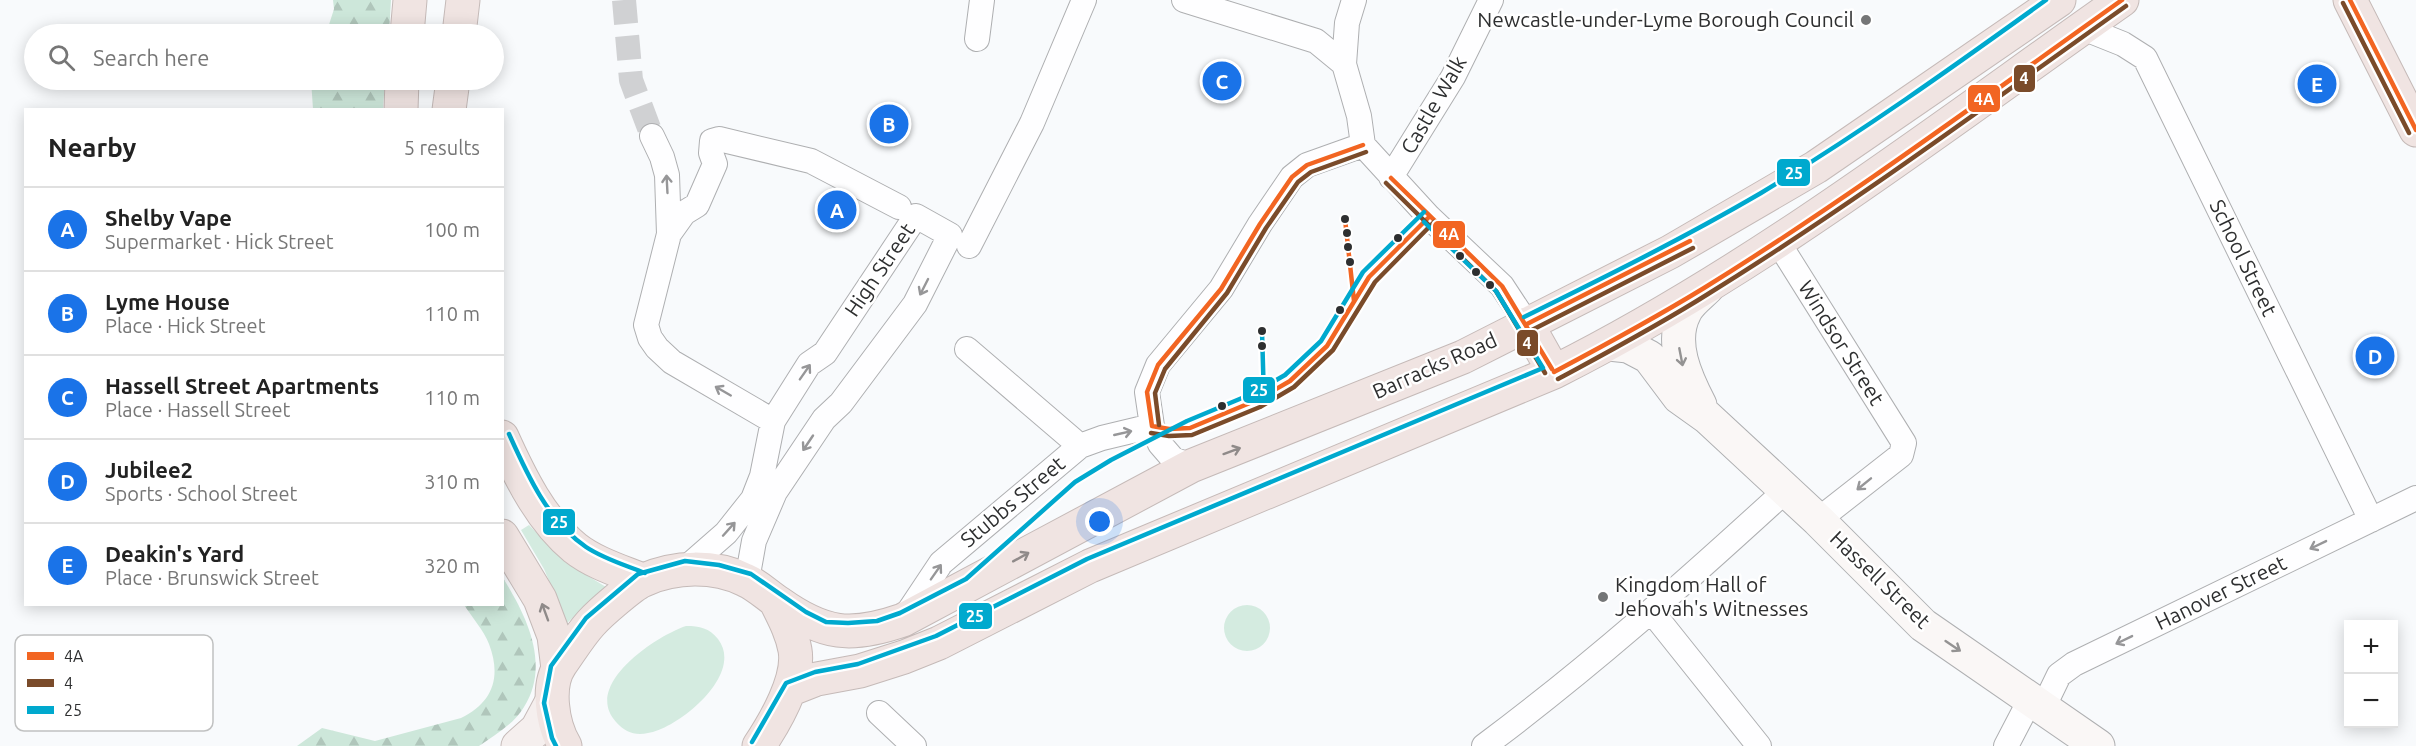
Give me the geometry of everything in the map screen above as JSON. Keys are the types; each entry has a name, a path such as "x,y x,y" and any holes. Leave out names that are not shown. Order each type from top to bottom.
{"highway":[{"path":"408,24 410,0"},
{"path":"460,24 463,0"},
{"name":"Barracks Road","path":"747,580 802,619 824,629 879,628 903,620 1191,466 1463,357 1670,252 1765,199 1894,115 2059,0"},
{"path":"789,690 817,679 893,660 939,643 1089,567 1554,372 1609,344 1707,288 1778,242 1887,168 2122,0"},
{"path":"2350,0 2416,130"},
{"path":"400,108 401,90"},
{"path":"449,108 452,90"},
{"path":"1527,324 1554,372"},
{"path":"504,442 520,479 551,522 575,548 589,557 642,580"},
{"path":"504,539 540,599 554,636 558,669 551,703 559,736 565,746"},
{"path":"558,669 591,623 642,580 686,568 718,572 747,580"},
{"path":"759,746 789,690 795,667 796,652 791,633 776,602"}],"main road":[{"path":"518,746 537,729 551,703"}],"street":[{"path":"977,39 982,0"},
{"path":"969,246 1032,123 1084,0"},
{"path":"1184,0 1316,41 1344,64"},
{"path":"1354,0 1347,23 1344,64 1359,116 1363,145 1428,217 1502,286 1527,324"},
{"name":"Castle Walk","path":"1390,177 1453,77 1491,0"},
{"name":"School Street","path":"2083,28 2123,44 2145,58 2371,520"},
{"path":"652,136 667,175 669,234 646,325 650,338 672,362 773,421"},
{"path":"669,234 684,213 697,206 715,164 711,153 712,141 719,139 811,161 899,207"},
{"path":"1191,466 1173,459 1160,444 1152,426 1148,392 1158,365 1221,289 1292,177 1307,165 1363,145"},
{"name":"High Street","path":"686,568 726,533 753,499 768,454 773,421 809,364 825,353 916,216 951,235 915,304 841,404 824,419 775,492 754,541 747,580"},
{"name":"Windsor Street","path":"1778,242 1904,443 1901,455 1818,520"},
{"name":"Hassell Street","path":"1707,288 1685,311 1678,334 1681,362 1690,387 1707,417"},
{"name":"Hassell Street","path":"1609,344 1628,346 1648,357 1679,398 1707,417 1818,520 1923,625 2098,746"},
{"path":"967,349 1080,446"},
{"name":"Stubbs Street","path":"903,620 941,563 1080,446 1101,438 1152,426"},
{"path":"1484,746 1532,711 1652,612 1785,491"},
{"name":"Hanover Street","path":"2010,739 2059,675 2074,664 2416,498"},
{"path":"1652,612 1759,746"},
{"path":"879,713 914,746"}],"green space":[{"path":"333,0 391,0 390,24 329,24 334,9"},
{"path":"312,90 384,90 383,108 313,108"},
{"path":"529,525 565,562 606,587 567,623 544,569 521,530"},
{"path":"504,580 527,624 535,657 535,674 532,691 520,713 504,729 479,746 297,746 322,728 375,741 461,718 472,712 487,697 494,678 493,656 484,634 465,606 504,606"},
{"path":"1247,605 1263,612 1270,628 1263,644 1247,651 1231,644 1224,628 1231,612"},
{"path":"686,626 704,628 718,639 724,653 723,668 716,683 705,697 676,721 648,733 639,734 627,731 616,722 608,708 608,693 615,678 642,651 673,631"}],"tunnel":[{"path":"624,0 631,80 652,136"}],"transit line":[{"name":"25","path":"1524,317 1673,242 1798,171 1870,124 2046,0"},
{"name":"4A","path":"1554,372 1667,310 1758,254 1915,147 2122,0"},
{"name":"4A","path":"2350,0 2416,130"},
{"name":"4","path":"2343,3 2409,133"},
{"name":"4","path":"1558,379 1671,317 1762,260 1919,153 2126,6"},
{"name":"4A","path":"1152,426 1147,392 1158,365 1221,289 1260,224 1292,177 1307,165 1363,145"},
{"name":"4","path":"1159,425 1155,393 1165,369 1227,293 1266,228 1298,182 1311,172 1366,152"},
{"name":"4A","path":"1391,178 1502,286 1552,369"},
{"name":"4","path":"1386,183 1496,291 1545,373"},
{"name":"25","path":"556,746 544,703 551,666 586,618 638,574 685,561 719,565 751,574 806,612 826,622 877,621 900,613 966,579 1075,482 1111,460 1187,421 1254,393 1285,375 1321,341 1363,272 1424,212"},
{"name":"4A","path":"1152,426 1169,429 1190,428 1257,400 1290,381 1327,346 1369,277 1429,217"},
{"name":"4A","path":"1345,219 1354,301"},
{"name":"25","path":"752,742 786,683 815,672 858,664 936,636 1087,559 1543,368 1496,291 1424,222"},
{"name":"4","path":"1151,433 1169,436 1192,435 1260,407 1294,387 1333,350 1375,282 1434,222"},
{"name":"4A","path":"1527,324 1690,241"},
{"name":"4","path":"1530,331 1693,248"},
{"name":"25","path":"1262,331 1264,400"},
{"name":"25","path":"509,434 540,496 560,524 586,547 615,562 645,573"}],"place":[{"name":"Newcastle-under-Lyme Borough Council","path":"1866,20"},
{"name":"Hassell Street Apartments","path":"1222,81"},
{"name":"Deakin's Yard","path":"2317,84"},
{"name":"Lyme House","path":"889,124"},
{"name":"Shelby Vape","path":"837,210"},
{"name":"Jubilee2","path":"2375,356"},
{"name":"Kingdom Hall of Jehovah's Witnesses","path":"1603,597"}]}
